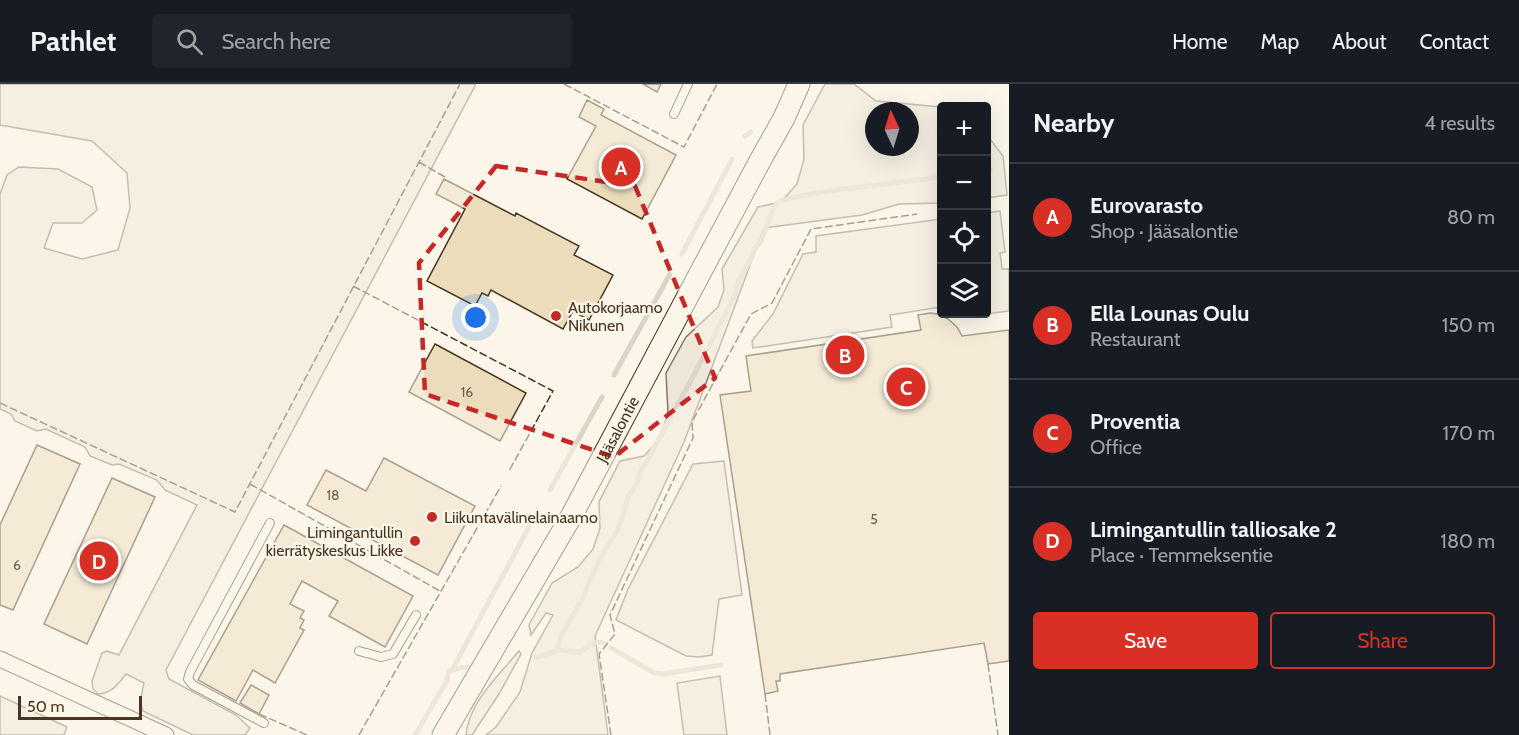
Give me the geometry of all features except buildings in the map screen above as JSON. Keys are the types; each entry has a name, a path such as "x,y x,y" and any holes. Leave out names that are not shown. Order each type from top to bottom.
{"main road":[{"name":"Jääsalontie","path":"443,735 572,515 784,118 799,84"},
{"name":"Jääsalontie","path":"784,118 811,84"}],"street":[{"path":"0,659 166,735"}],"lane":[{"path":"674,114 688,84"},
{"path":"264,723 193,685 188,679 270,523"},
{"path":"359,651 381,657 393,654 416,615"}],"highlighted area":[{"path":"496,166 635,186 715,378 614,457 425,394 419,263"}],"shaded area":[{"path":"0,84 476,84 166,670 169,679 236,715 250,728 245,735 193,735 143,711 140,702 144,683 126,674 108,692 98,694 93,689 92,681 102,653 107,651 119,655 197,505 165,490 157,480 119,464 112,465 90,456 85,447 46,429 37,431 15,421 11,414 0,409 0,194 7,175 19,167 58,169 92,187 97,210 82,223 53,223 44,248 82,259 118,250 130,208 127,173 92,141 0,125"},
{"path":"825,84 854,84 876,101 887,102 865,102 865,156 919,156 919,105 937,107 937,203 899,204 862,215 764,228 684,442 595,636 608,735 486,735 496,727 520,692 532,653 553,615 546,613 531,635 529,625 552,583 578,567 593,549 600,528 599,502 620,461 644,456 660,438 668,413 666,373 686,337 718,307 724,290 722,269 758,207 781,202 797,184 804,159 803,125"},
{"path":"991,140 1003,156 1007,195 991,197"},
{"path":"1000,211 1005,252 1000,253 1002,269 1009,269 1009,311 991,313 991,212"},
{"path":"937,220 937,308 890,315 892,327 753,348 752,341 773,314 803,254 816,252 816,236"},
{"path":"724,461 742,595 719,599 712,655 686,656 616,620 628,589 693,464"},
{"path":"519,651 521,654 499,694 472,735 466,735 468,723 479,700"},
{"path":"720,676 727,735 684,735 677,683"},
{"path":"0,696 67,727 64,735 0,735"}],"waterway":[{"path":"745,136 751,132"},
{"path":"682,254 732,159"},
{"path":"556,650 602,555 618,530 629,495 735,295 739,280 754,249 761,241 778,202 821,192 937,178"},
{"path":"614,375 670,274"},
{"path":"550,490 602,397"},
{"path":"452,670 536,514"},
{"path":"536,657 556,650 580,652 594,643 604,643"},
{"path":"611,648 654,673 662,674 721,665"},
{"path":"415,735 447,681 450,670 468,667"}],"fence":[{"path":"0,403 235,512 460,84"},
{"path":"564,84 684,147 717,84"},
{"path":"419,162 445,177 444,179"},
{"path":"611,735 599,654 615,634 610,615 693,438 692,422 751,314 772,303 811,229 917,214"},
{"path":"353,286 553,391 509,471"},
{"path":"250,484 440,591"},
{"path":"359,735 501,486"},
{"path":"988,664 998,735"},
{"path":"765,694 770,735"},
{"path":"259,714 307,735"}],"place":[{"name":"Eurovarasto","path":"621,167"},
{"name":"Autokorjaamo Nikunen","path":"556,316"},
{"name":"Ella Lounas Oulu","path":"845,355"},
{"name":"Proventia","path":"906,387"},
{"name":"Liikuntavälinelainaamo","path":"432,517"},
{"name":"Limingantullin kierrätyskeskus Likke","path":"415,541"},
{"name":"Limingantullin talliosake 2","path":"99,561"}]}
